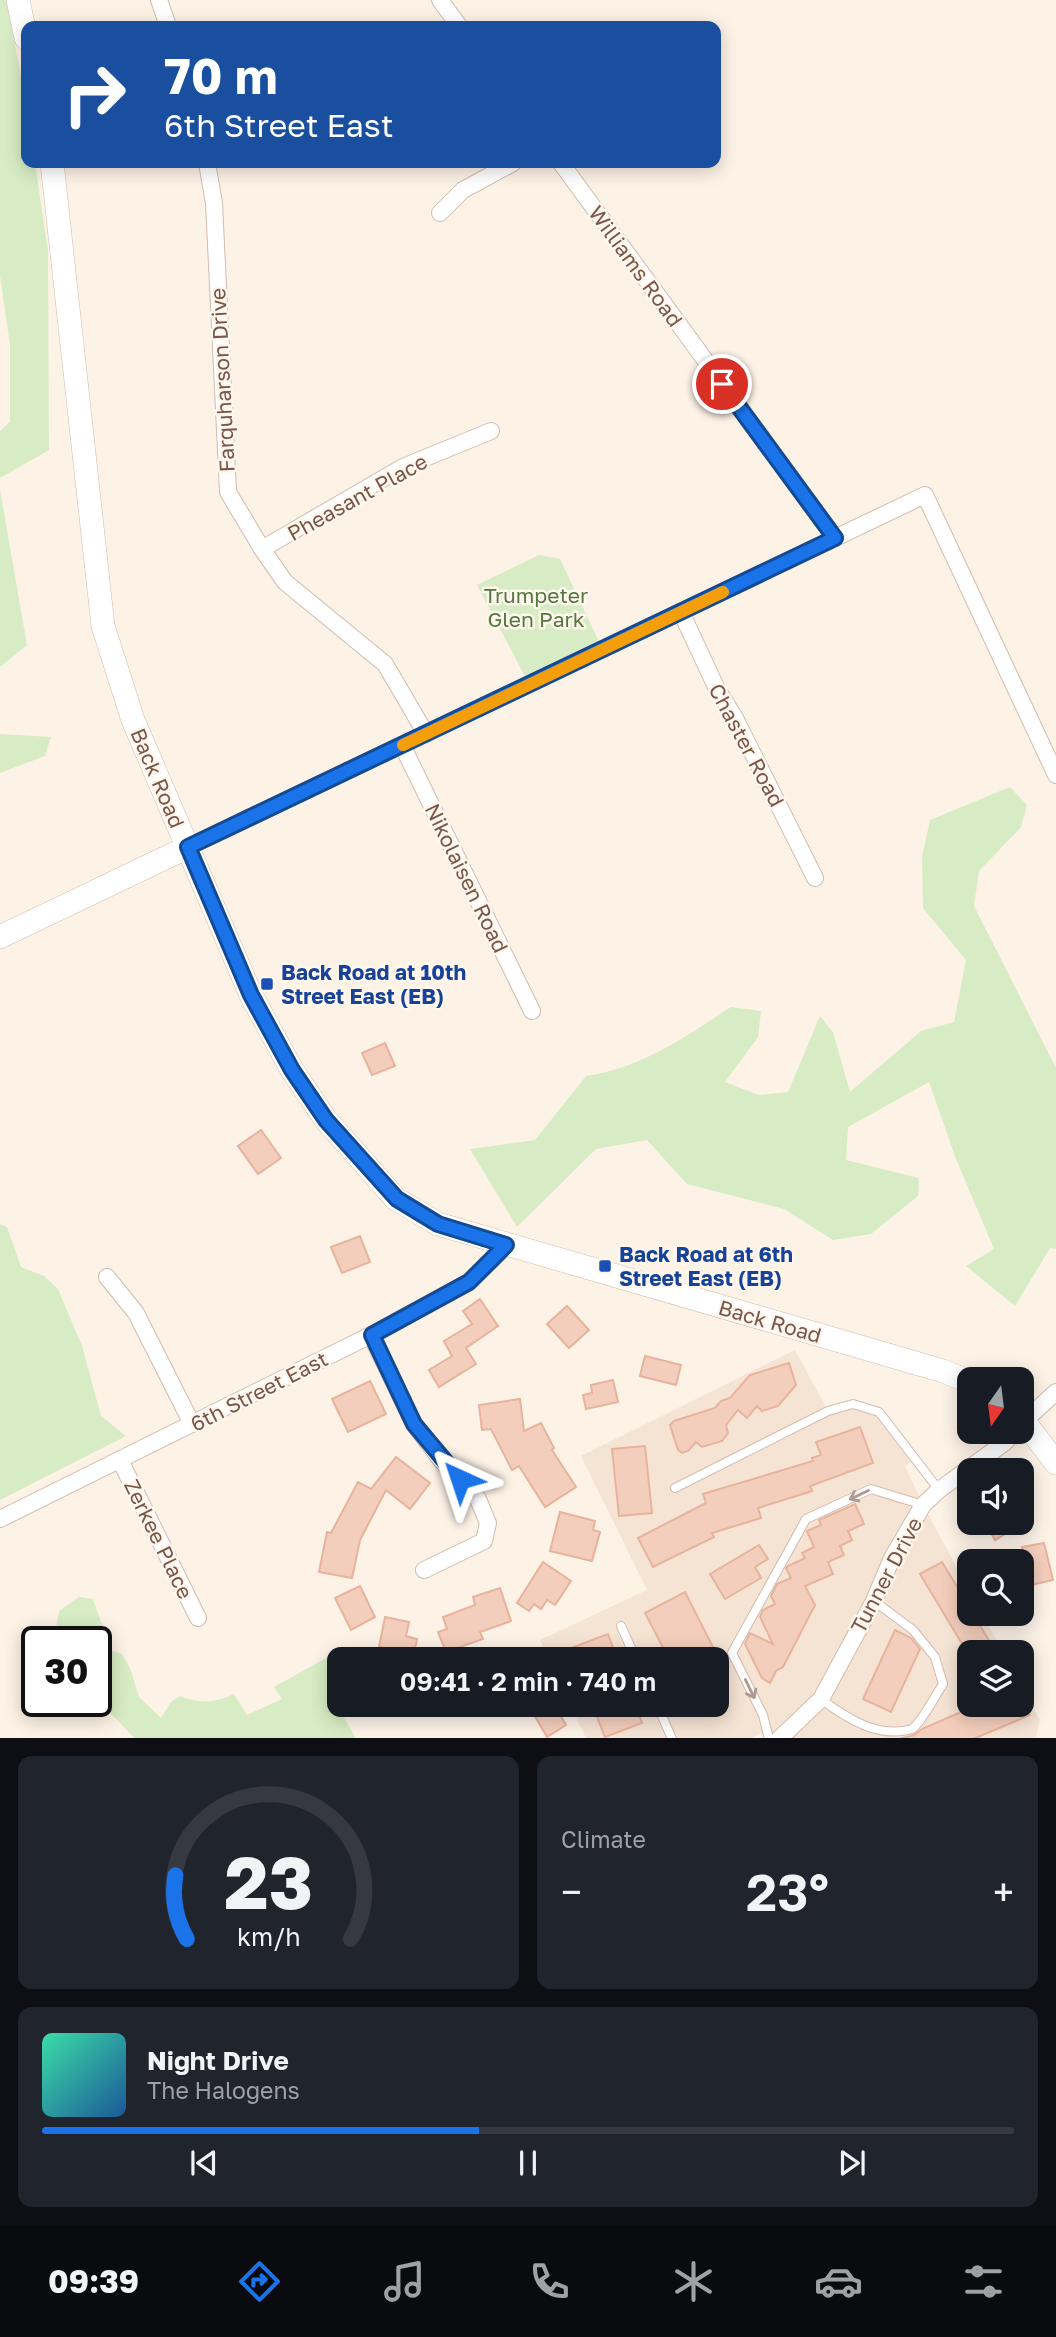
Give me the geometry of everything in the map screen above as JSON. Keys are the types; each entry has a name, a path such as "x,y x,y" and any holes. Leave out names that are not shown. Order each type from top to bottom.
{"street":[{"path":"18,0 22,21"},
{"path":"159,0 166,21"},
{"path":"440,0 455,21"},
{"name":"Back Road","path":"53,168 103,626 134,720 251,995 292,1070 326,1120 397,1199 438,1224 957,1377"},
{"name":"Farquharson Drive","path":"208,168 214,203 228,492 285,582 385,664 426,734"},
{"path":"440,213 463,190 504,168"},
{"name":"Williams Road","path":"565,168 835,538"},
{"name":"Pheasant Place","path":"262,549 403,467 491,431"},
{"path":"0,937 925,495 1056,775"},
{"name":"Chaster Road","path":"681,612 717,689 736,718 815,878"},
{"name":"Nikolaisen Road","path":"402,746 531,1011"},
{"name":"6th Street East","path":"0,1519 372,1335 469,1282 506,1245"},
{"path":"107,1277 136,1313 192,1424"},
{"path":"372,1335 414,1424 441,1460 478,1499 488,1523 484,1541 424,1570"},
{"name":"Tunner Drive","path":"1034,1412 1056,1392"},
{"path":"1034,1438 1056,1463"},
{"name":"Tunner Drive","path":"779,1738 821,1699 874,1601 892,1558 923,1505 939,1490 1003,1444"},
{"name":"Zerkee Place","path":"120,1460 198,1618"}],"lane":[{"path":"675,1488 828,1411 853,1404 879,1412 939,1490"},
{"path":"769,1738 763,1715 732,1653 806,1519 871,1489 923,1505"},
{"path":"821,1699 868,1735 890,1738 912,1729 943,1684 935,1657 913,1630 874,1601"},
{"path":"621,1626 631,1647"},
{"path":"663,1717 672,1738"}],"shaded area":[{"path":"795,1350 828,1411 853,1404 879,1412 916,1459 905,1466 957,1568 957,1626 989,1626 996,1640 957,1640 957,1717 1034,1717 1034,1709 1040,1720 1036,1737 766,1738 761,1733 751,1738 586,1738 576,1717 729,1717 729,1647 543,1647 540,1640 647,1590 581,1456"}],"green space":[{"path":"0,0 6,0 21,76 21,168 36,168 48,251 49,450 0,478 0,431 10,422 10,345 0,276"},
{"path":"0,490 27,645 0,667"},
{"name":"Trumpeter Glen Park","path":"539,555 560,559 603,650 529,684 477,585"},
{"path":"0,734 51,737 45,756 0,773"},
{"path":"1010,787 1027,805 1021,827 979,871 974,906 1056,1068 1056,1249 1050,1248 1015,1306 966,1266 994,1249 956,1159 929,1082 848,1127 846,1160 919,1178 918,1196 871,1234 833,1240 784,1209 687,1184 647,1140 596,1149 517,1227 470,1149 535,1140 586,1076 644,1059 680,1040 731,1007 761,1011 758,1037 725,1082 759,1095 788,1092 820,1016 833,1032 850,1092 921,1031 954,1022 966,960 923,908 922,857 930,820"},
{"path":"0,1224 7,1227 21,1267 44,1276 58,1289 82,1346 101,1416 126,1436 0,1500"},
{"path":"79,1597 93,1599 103,1626 56,1626 59,1611"},
{"path":"112,1651 122,1654 130,1668 139,1697 161,1718 171,1702 180,1696 207,1701 234,1694 247,1715 282,1699 274,1687 327,1658 327,1717 344,1717 356,1738 134,1738 112,1714"}],"building":[{"path":"385,1043 395,1066 372,1075 362,1053"},
{"path":"261,1130 281,1158 258,1174 238,1146"},
{"path":"360,1236 370,1262 342,1273 331,1247"},
{"path":"480,1299 498,1326 466,1348 476,1364 439,1387 429,1370 452,1356 444,1341 472,1324 463,1311"},
{"path":"567,1306 589,1330 569,1348 547,1324"},
{"path":"645,1356 681,1365 676,1385 640,1376"},
{"path":"789,1363 796,1385 778,1406 762,1411 757,1406 747,1418 738,1410 726,1425 728,1433 722,1441 702,1447 696,1442 688,1451 682,1453 678,1450 670,1425 674,1421 715,1408 721,1401 730,1398 750,1375"},
{"path":"613,1380 618,1402 586,1409 583,1395 592,1393 591,1385"},
{"path":"370,1381 386,1414 348,1432 332,1399"},
{"path":"520,1399 524,1431 541,1423 554,1448 552,1450 576,1487 545,1507 519,1466 512,1470 491,1429 482,1430 479,1405"},
{"path":"860,1427 873,1463 810,1486 812,1491 758,1508 761,1518 712,1533 714,1537 653,1567 638,1538 706,1503 703,1494 813,1461 812,1458 821,1455 816,1442"},
{"path":"645,1446 652,1513 619,1516 612,1449"},
{"path":"396,1457 430,1483 410,1509 386,1490 360,1540 352,1578 319,1572 327,1532 331,1533 358,1482 371,1489"},
{"path":"855,1504 864,1524 848,1531 852,1540 840,1546 844,1555 828,1562 833,1574 805,1586 815,1605 783,1667 776,1671 770,1683 762,1678 745,1644 750,1633 773,1644 760,1617 763,1610 775,1604 771,1596 777,1584 791,1578 786,1568 805,1558 802,1553 814,1547 807,1531 821,1525 819,1520"},
{"path":"560,1512 595,1521 593,1530 600,1532 592,1561 550,1551"},
{"path":"1044,1543 1053,1580 1034,1584 1034,1549 1022,1547"},
{"path":"759,1545 768,1559 755,1567 761,1578 725,1599 710,1574"},
{"path":"543,1562 571,1581 555,1605 547,1600 541,1609 534,1604 529,1611 517,1603"},
{"path":"942,1562 957,1587 957,1626 980,1626 989,1640 960,1640 920,1574"},
{"path":"360,1586 375,1617 351,1630 335,1598"},
{"path":"500,1588 511,1621 480,1632 483,1639 460,1647 444,1647 438,1632 447,1629 443,1617 475,1605 473,1597"},
{"path":"685,1592 713,1647 663,1647 645,1613"},
{"path":"385,1617 409,1622 406,1636 417,1639 415,1647 379,1647"},
{"path":"895,1630 911,1638 920,1649 891,1712 863,1699"},
{"path":"608,1634 613,1647 574,1647"},
{"path":"957,1714 957,1717 1025,1717 975,1738 903,1738"},
{"path":"535,1717 561,1717 566,1725 547,1737"},
{"path":"597,1717 640,1717 642,1723 605,1737"}],"slow traffic":[{"path":"403,745 723,592"}],"place":[{"name":"Back Road at 10th Street East (EB)","path":"267,984"},
{"name":"Back Road at 6th Street East (EB)","path":"605,1266"}],"route":[{"path":"460,1479 441,1460 414,1424 372,1335 469,1282 506,1245 438,1224 397,1199 326,1120 292,1070 251,995 188,847 835,538 722,384"}]}
